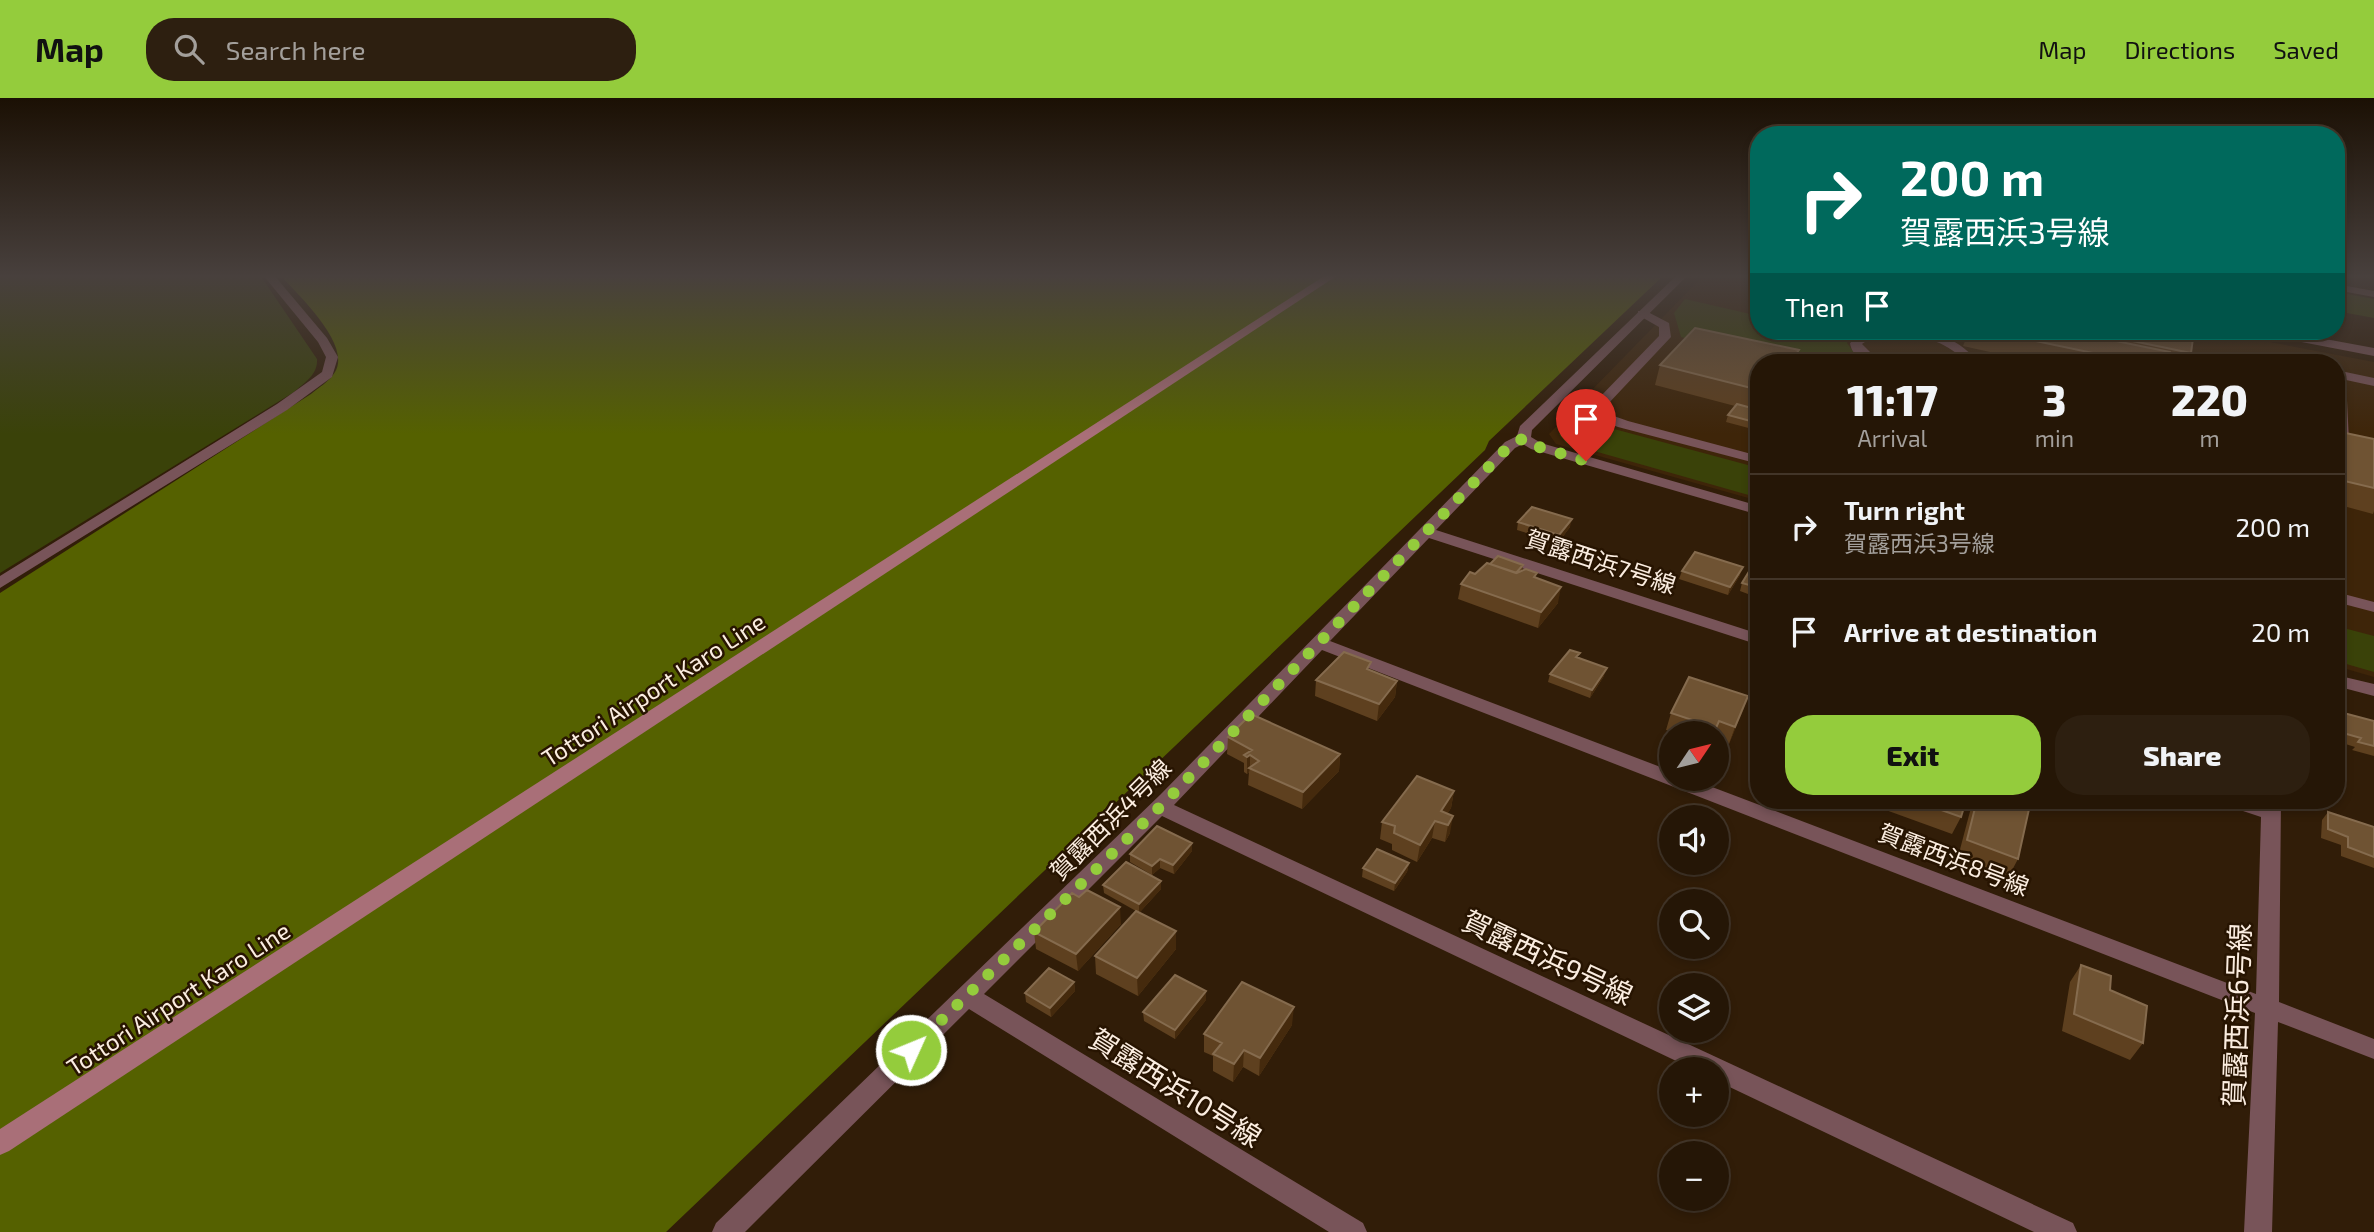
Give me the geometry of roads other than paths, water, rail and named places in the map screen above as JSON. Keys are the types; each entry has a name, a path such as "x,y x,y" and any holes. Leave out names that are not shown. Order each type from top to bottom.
{"main road":[{"name":"Tottori Airport Karo Line","path":"0,1143 1252,328"}],"street":[{"path":"0,583 282,407 328,374 332,357 312,328"},
{"name":"賀露西浜4号線","path":"726,1232 1160,807 1510,445 1524,438 1525,429 1627,328"},
{"path":"1665,328 1665,337 1601,404 1599,411 1606,418 1623,424 1750,458"},
{"path":"1858,340 1857,349 1864,354"},
{"path":"1940,340 1966,354"},
{"path":"2312,340 2374,352"},
{"path":"2345,376 2374,382"},
{"path":"1524,438 1536,446 1750,508"},
{"name":"賀露西浜7号線","path":"1426,532 1750,637"},
{"path":"2345,599 2374,607"},
{"name":"賀露西浜8号線","path":"1319,643 1750,809"},
{"path":"2345,682 2374,690"},
{"name":"賀露西浜9号線","path":"1160,807 2063,1232"},
{"name":"賀露西浜8号線","path":"1750,809 2374,1049"},
{"name":"賀露西浜6号線","path":"2258,1232 2267,1008 2270,809"},
{"name":"賀露西浜10号線","path":"967,996 1353,1232"}]}
